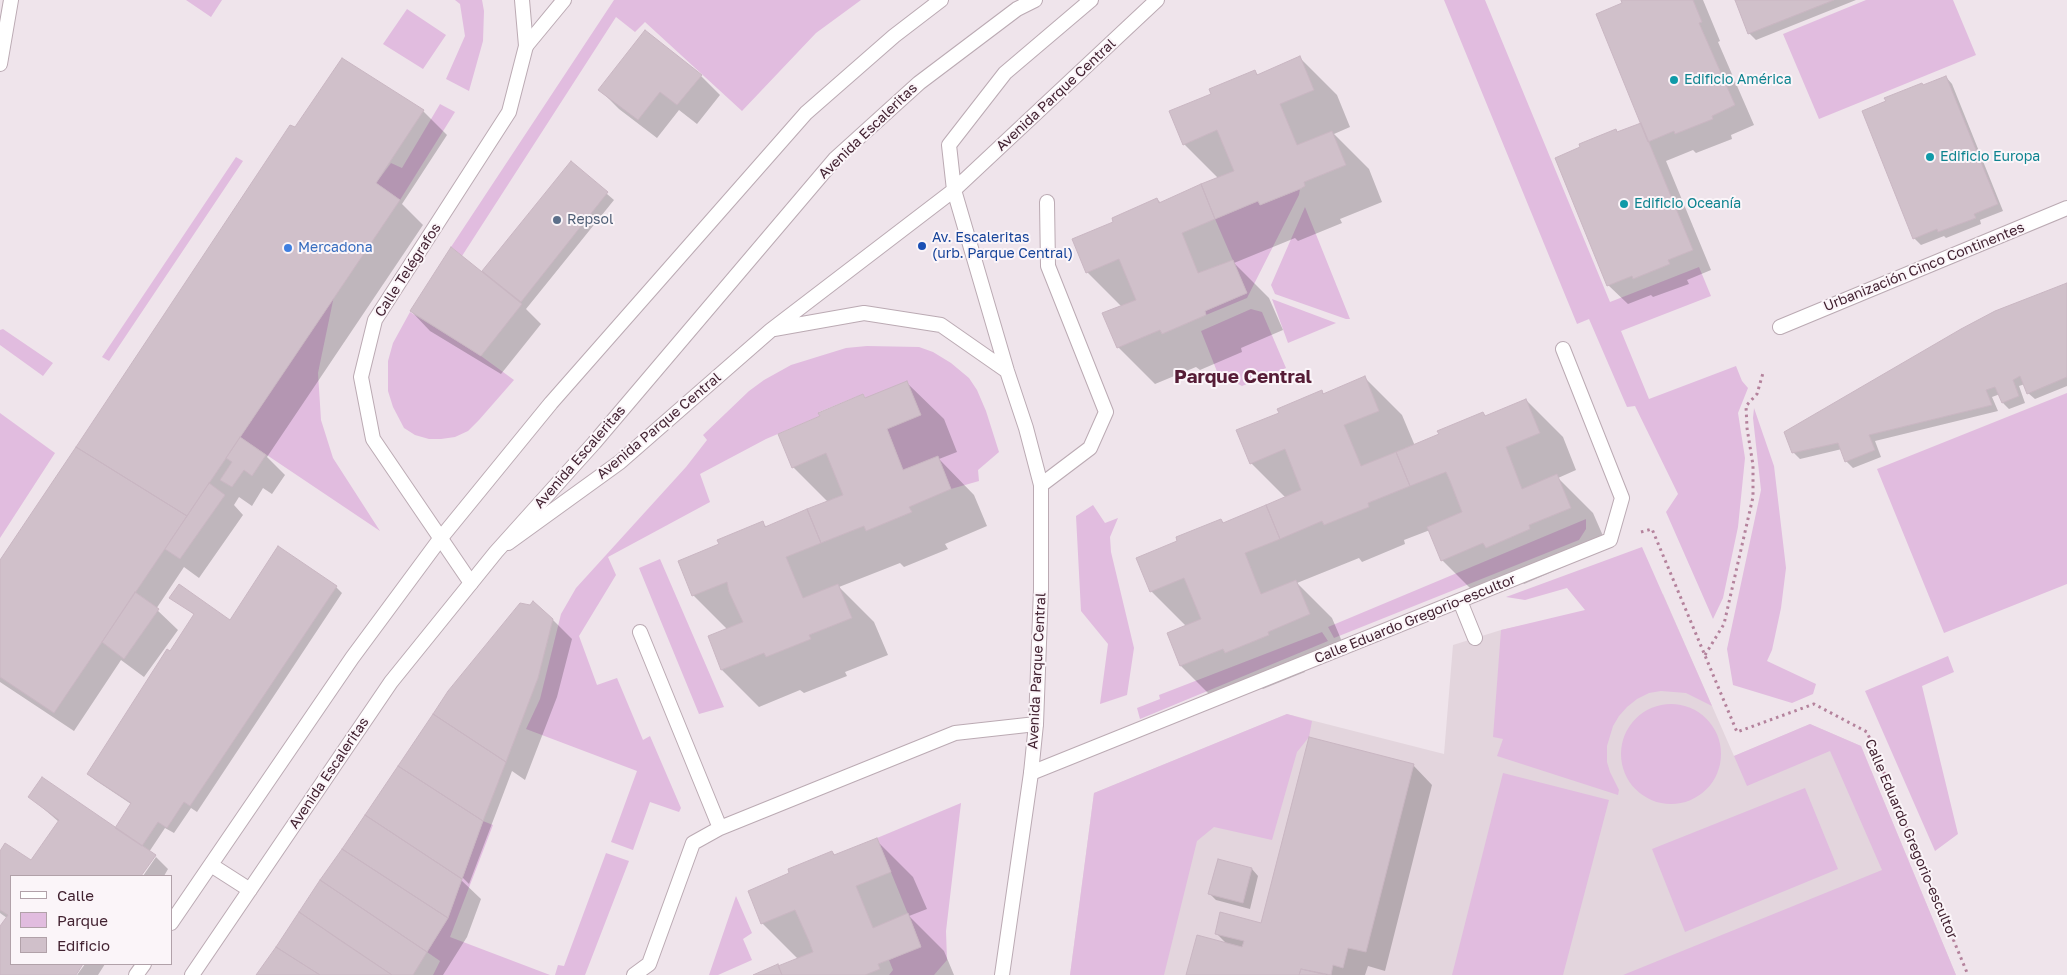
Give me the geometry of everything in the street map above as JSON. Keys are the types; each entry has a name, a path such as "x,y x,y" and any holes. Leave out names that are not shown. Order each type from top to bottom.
{"street":[{"path":"0,64 12,0"},
{"name":"Calle Telégrafos","path":"471,583 374,439 361,377 375,320 509,112 526,46 522,0"},
{"path":"526,46 564,0"},
{"path":"172,922 352,658 440,539 551,403 806,113 894,36 941,0"},
{"name":"Avenida Escaleritas","path":"192,975 391,682 496,552 594,443 835,159 919,82 1018,9 1035,0"},
{"name":"Avenida Parque Central","path":"1002,975 1031,773 1036,724 1041,589 1041,485 1026,428 954,190 949,145 1005,73 1091,0"},
{"name":"Avenida Parque Central","path":"496,552 620,462 771,330 954,190 1157,0"},
{"path":"1041,485 1090,448 1106,412 1048,266 1046,202"},
{"name":"Urbanización Cinco Continentes","path":"1780,327 2067,208"},
{"path":"771,330 864,313 941,325 1007,370"},
{"name":"Calle Eduardo Gregorio-escultor","path":"1031,773 1460,602 1610,540 1622,498 1563,349"},
{"path":"1460,602 1475,638"},
{"path":"640,632 720,828"},
{"path":"634,975 649,964 693,843 720,828 955,733 1036,724"},
{"path":"210,865 250,890"}],"path":[{"path":"1705,655 1724,624 1753,496 1753,465 1747,428 1746,406 1757,394 1763,373"},
{"name":"Calle Eduardo Gregorio-escultor","path":"1652,529 1736,732 1814,704 1867,732 1968,975"}],"shaded area":[{"path":"1663,594 1734,756 1810,724 1861,746 1956,975 1070,975 1094,793 1287,714 1444,754 1453,645 1501,630"}],"green space":[{"path":"186,0 222,0 211,17"},
{"path":"455,0 482,0 484,11 483,41 469,91 446,79 465,36 460,4"},
{"path":"614,0 861,0 816,33 742,111 645,22 635,32 616,17 462,256 451,247"},
{"path":"1444,0 1485,0 1610,302 1699,267 1711,296 1621,331 1649,399 1736,366 1742,381 1748,388 1738,413 1745,458 1738,527 1723,598 1713,619 1666,512 1678,494 1635,406 1627,407 1589,319 1577,324"},
{"path":"1866,0 1953,0 1976,55 1819,119 1783,34"},
{"path":"407,9 446,35 423,69 383,44"},
{"path":"440,104 455,112 400,200 376,183 391,163 402,168"},
{"path":"236,157 243,161 109,361 102,357"},
{"path":"1300,189 1299,195 1247,298 1206,315 1205,311 1247,293 1215,219 1258,201 1260,205"},
{"path":"1305,207 1350,319 1275,294 1271,285"},
{"path":"334,296 318,373 321,420 333,458 380,531 240,437"},
{"path":"1272,299 1336,323 1288,343"},
{"path":"1251,309 1262,312 1286,368 1242,386 1218,374 1201,331"},
{"path":"410,312 481,356 514,380 468,431 455,437 429,439 415,435 404,428 393,407 388,391 388,361 393,343"},
{"path":"3,329 53,363 43,376 0,345 0,330"},
{"path":"867,346 919,347 933,352 951,363 969,378 977,390 999,452 978,470 979,481 951,489 938,457 903,470 887,429 863,394 819,412 820,416 766,439 700,474 710,502 608,557 616,575 579,636 597,685 617,678 643,740 650,736 681,808 679,812 650,802 633,850 611,842 637,771 526,729 540,699 561,614 576,588 686,467 707,440 703,435 749,391 791,365 846,348"},
{"path":"2067,393 2067,584 1944,633 1877,469"},
{"path":"1754,408 1774,466 1786,568 1781,608 1772,650 1767,661 1816,684 1813,694 1792,703 1733,685 1727,649 1761,490 1753,418"},
{"path":"0,413 55,453 0,538"},
{"path":"1093,505 1105,523 1118,518 1110,537 1111,552 1134,648 1127,695 1100,704 1108,644 1081,611 1076,516"},
{"path":"1586,519 1586,529 1579,540 1334,638 1328,627"},
{"path":"1642,547 1712,706 1686,693 1661,691 1649,693 1627,707 1613,726 1607,746 1607,762 1619,790 1618,795 1497,756 1503,739 1493,737 1501,630 1585,610 1567,588 1525,600 1506,597"},
{"path":"660,559 724,707 699,714 639,568"},
{"path":"1322,632 1328,641 1140,719 1137,708 1160,699 1159,695"},
{"path":"1948,656 1954,672 1922,686 1958,834 1935,851 1865,691"},
{"path":"1671,704 1690,708 1707,718 1717,735 1721,754 1717,773 1707,790 1690,800 1671,804 1652,800 1635,790 1625,773 1621,754 1625,735 1635,718 1652,708"},
{"path":"1287,714 1312,721 1309,737 1297,752 1272,840 1214,827 1197,841 1164,975 1070,975 1094,793"},
{"path":"1810,724 1861,746 1956,975 1623,975 1882,870 1830,751 1747,786 1734,756"},
{"path":"1503,773 1609,800 1563,975 1452,975"},
{"path":"1805,788 1838,869 1685,932 1652,849"},
{"path":"961,803 946,931 947,960 934,975 889,975 893,970 889,960 921,946 877,838"},
{"path":"483,821 493,825 450,937 550,975 433,975 440,961 427,952 448,918"},
{"path":"606,853 629,861 585,975 555,975 558,965 564,966"},
{"path":"736,896 752,933 743,939 752,960 718,975 709,975"}],"building":[{"name":"Edificio América","path":"1621,0 1693,0 1702,22 1699,23 1735,105 1712,116 1713,119 1675,134 1674,131 1648,142 1596,14 1622,3"},
{"path":"1735,0 1834,0 1748,34"},
{"path":"645,30 702,75 677,105 660,92 638,120 598,90"},
{"path":"1300,56 1314,90 1280,104 1297,145 1332,131 1346,165 1304,182 1305,186 1300,189 1260,205 1258,201 1215,219 1201,184 1234,171 1217,130 1183,145 1169,111 1211,94 1209,89 1255,70 1257,75"},
{"name":"Mercadona","path":"342,58 424,110 376,183 400,200 187,516 76,447 290,125 295,127"},
{"name":"Edificio Europa","path":"1946,76 1998,204 1974,214 1976,218 1938,232 1937,229 1913,239 1862,111 1886,101 1884,98"},
{"name":"Edificio Oceanía","path":"1641,123 1693,250 1668,260 1670,264 1633,279 1632,276 1607,286 1555,158 1580,147 1579,144 1616,129 1617,132"},
{"path":"571,161 608,192 521,302 482,271"},
{"path":"1201,184 1215,219 1182,233 1198,273 1233,260 1247,293 1205,311 1206,315 1162,334 1160,330 1117,348 1102,313 1136,300 1119,259 1086,273 1072,239 1113,222 1112,218 1157,198 1159,203"},
{"path":"451,247 522,304 481,356 410,311"},
{"path":"2067,283 2067,377 2027,394 2020,376 2013,380 2019,396 2002,403 1995,387 1986,390 1992,405 1869,435 1875,450 1845,462 1838,443 1792,453 1784,432 1995,311"},
{"path":"1365,376 1379,411 1344,425 1361,466 1396,452 1410,486 1368,503 1369,507 1324,525 1322,521 1280,539 1266,505 1301,490 1285,449 1250,464 1236,430 1279,413 1277,409 1322,390 1323,394"},
{"path":"907,381 921,415 887,429 903,470 938,456 951,489 909,507 912,512 866,531 864,526 821,543 807,509 843,495 826,453 792,468 778,434 820,416 818,413 863,394 865,398"},
{"path":"1526,399 1540,433 1506,447 1522,489 1557,474 1571,508 1529,525 1530,529 1486,548 1483,543 1441,561 1427,527 1462,512 1450,481 1446,472 1410,486 1396,452 1439,434 1437,431 1483,412 1485,416"},
{"path":"240,437 266,455 252,476 244,470 232,487 220,480 232,462 226,458"},
{"path":"76,447 187,516 54,713 0,677 0,560"},
{"path":"209,483 225,495 180,559 165,549"},
{"path":"1266,505 1280,539 1245,553 1261,594 1296,580 1310,614 1268,632 1269,635 1225,653 1223,649 1180,666 1167,633 1201,619 1184,578 1150,592 1136,558 1177,541 1176,537 1221,519 1223,523"},
{"path":"807,509 821,543 786,557 803,598 838,584 852,618 809,635 811,639 766,657 764,653 721,670 708,636 743,622 729,592 727,582 692,596 678,561 719,544 717,540 763,521 765,527"},
{"path":"278,546 337,586 190,806 184,802 167,828 158,822 142,846 115,828 131,803 87,774 167,649 170,651 194,614 169,598 179,584 230,620"},
{"path":"135,592 159,609 124,659 102,642"},
{"path":"533,601 553,619 538,678 506,762 433,714 448,691 520,603 530,605"},
{"path":"433,714 506,762 483,821 398,766"},
{"path":"1309,737 1414,764 1366,952 1348,948 1343,968 1333,965 1331,975 1301,969 1299,975 1186,975 1197,935 1242,947 1244,941 1215,934 1220,912 1261,923"},
{"path":"398,766 483,821 462,879 365,815"},
{"path":"42,777 156,855 142,875 10,875 10,965 82,965 76,975 0,975 0,926 8,915 0,910 0,851 5,843 31,860 59,820 28,797"},
{"path":"365,815 462,879 448,918 342,849"},
{"path":"877,838 891,872 856,886 873,928 908,913 921,947 878,964 880,969 865,975 782,975 778,966 813,952 809,941 795,910 761,924 748,891 789,873 788,869 832,851 834,855"},
{"path":"342,849 448,918 427,952 320,880"},
{"path":"1218,859 1252,868 1243,903 1208,894"},
{"path":"320,880 427,952 413,975 392,975 299,912"},
{"path":"299,912 392,975 320,975 276,947"},
{"path":"276,947 290,956 320,975 256,975"},
{"path":"778,964 782,975 753,975"},
{"path":"1301,969 1326,975 1299,975"}],"place":[{"name":"Edificio América","path":"1674,80"},
{"name":"Edificio Europa","path":"1930,157"},
{"name":"Edificio Oceanía","path":"1624,204"},
{"name":"Repsol","path":"557,220"},
{"name":"Av. Escaleritas (urb. Parque Central)","path":"922,246"},
{"name":"Mercadona","path":"288,248"}],"district":[{"name":"Parque Central","path":"1243,377"}]}
